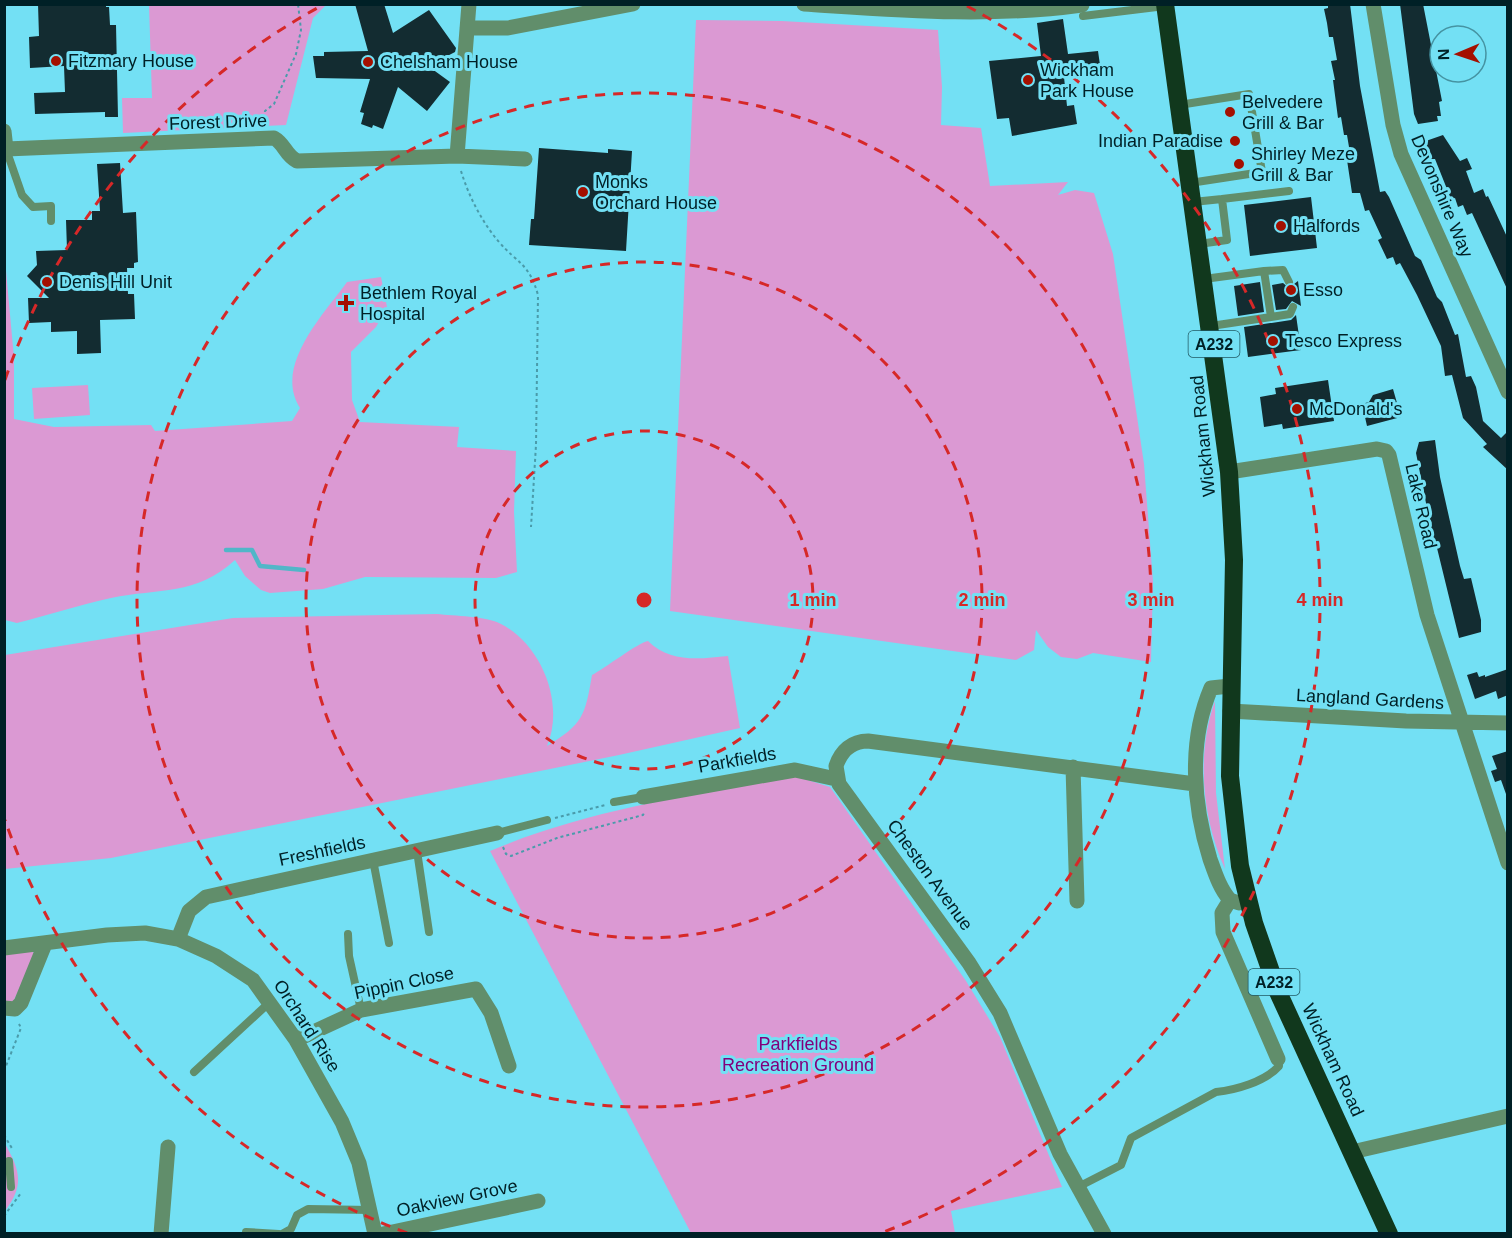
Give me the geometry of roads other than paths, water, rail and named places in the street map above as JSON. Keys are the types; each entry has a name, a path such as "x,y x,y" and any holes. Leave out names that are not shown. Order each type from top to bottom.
{"highway":[{"name":"Wickham Road","path":"1165,5 1230,472 1234,550 1230,686 1231,804 1239,900 1278,992 1389,1233"}],"street":[{"path":"469,4 457,156 525,159"},
{"path":"467,28 508,27 633,4"},
{"path":"804,4 955,13 1082,10"},
{"name":"Devonshire Way","path":"1373,4 1393,125 1401,154 1508,392"},
{"path":"4,131 6,149"},
{"name":"Forest Drive","path":"6,149 274,138 281,142 289,157 297,161 457,156"},
{"name":"Lake Road","path":"1230,472 1369,450 1386,451 1393,465 1427,615 1464,723"},
{"name":"Wickham Road","path":"1230,686 1211,688 1203,707 1195,784 1199,820 1215,872 1239,900 1222,913 1222,933 1278,1059"},
{"name":"Langland Gardens","path":"1230,711 1464,723 1508,723"},
{"path":"1464,723 1508,863"},
{"path":"836,779 836,765 842,753 863,741 1195,784"},
{"path":"1073,767 1077,901"},
{"name":"Parkfields","path":"644,797 795,770 836,779"},
{"name":"Cheston Avenue","path":"836,779 969,963 1000,1013 1077,1187 1104,1233"},
{"name":"Freshfields","path":"178,939 189,911 206,897 497,833"},
{"name":"Orchard Rise","path":"4,948 107,935 145,933 178,939 216,956 253,980 296,1040 351,1144 359,1163 375,1233"},
{"path":"10,1009 21,1003 45,944"},
{"name":"Pippin Close","path":"296,1040 361,1010 476,988 491,1013 508,1066"},
{"path":"1352,1152 1508,1116"},
{"path":"161,1233 168,1147"},
{"name":"Oakview Grove","path":"383,1233 538,1201"}],"lane":[{"path":"1082,10 1165,5"},
{"path":"1179,105 1249,94 1262,172 1190,183"},
{"path":"6,149 22,195 33,207 51,206 51,221"},
{"path":"1193,202 1289,191"},
{"path":"1199,244 1227,240 1222,199"},
{"path":"1204,279 1283,270 1289,282"},
{"path":"1264,271 1271,317"},
{"path":"1211,326 1290,314 1293,307"},
{"path":"614,802 644,797"},
{"path":"497,833 547,820"},
{"path":"417,851 429,932"},
{"path":"373,860 389,943"},
{"path":"348,934 349,956 361,1010"},
{"path":"194,1072 270,1002"},
{"path":"1077,1187 1121,1165 1131,1138 1216,1092 1230,1090 1270,1073 1279,1066 1278,1059"},
{"path":"9,1161 7,1175 11,1187"},
{"path":"246,1232 280,1233 291,1229 297,1215 308,1209 371,1210"}],"waterway":[{"path":"226,550 252,550 260,566 304,570"}],"place":[{"name":"Fitzmary House","path":"56,61"},
{"name":"Chelsham House","path":"368,62"},
{"name":"Wickham Park House","path":"1028,80"},
{"name":"Belvedere Grill & Bar","path":"1230,112"},
{"name":"Indian Paradise","path":"1235,141"},
{"name":"Shirley Meze Grill & Bar","path":"1239,164"},
{"name":"Monks Orchard House","path":"583,192"},
{"name":"Halfords","path":"1281,226"},
{"name":"Denis Hill Unit","path":"47,282"},
{"name":"Esso","path":"1291,290"},
{"name":"Bethlem Royal Hospital","path":"346,303"},
{"name":"Tesco Express","path":"1273,341"},
{"name":"McDonald's","path":"1297,409"}],"park label":[{"name":"Parkfields Recreation Ground","path":"798,1054"}]}
